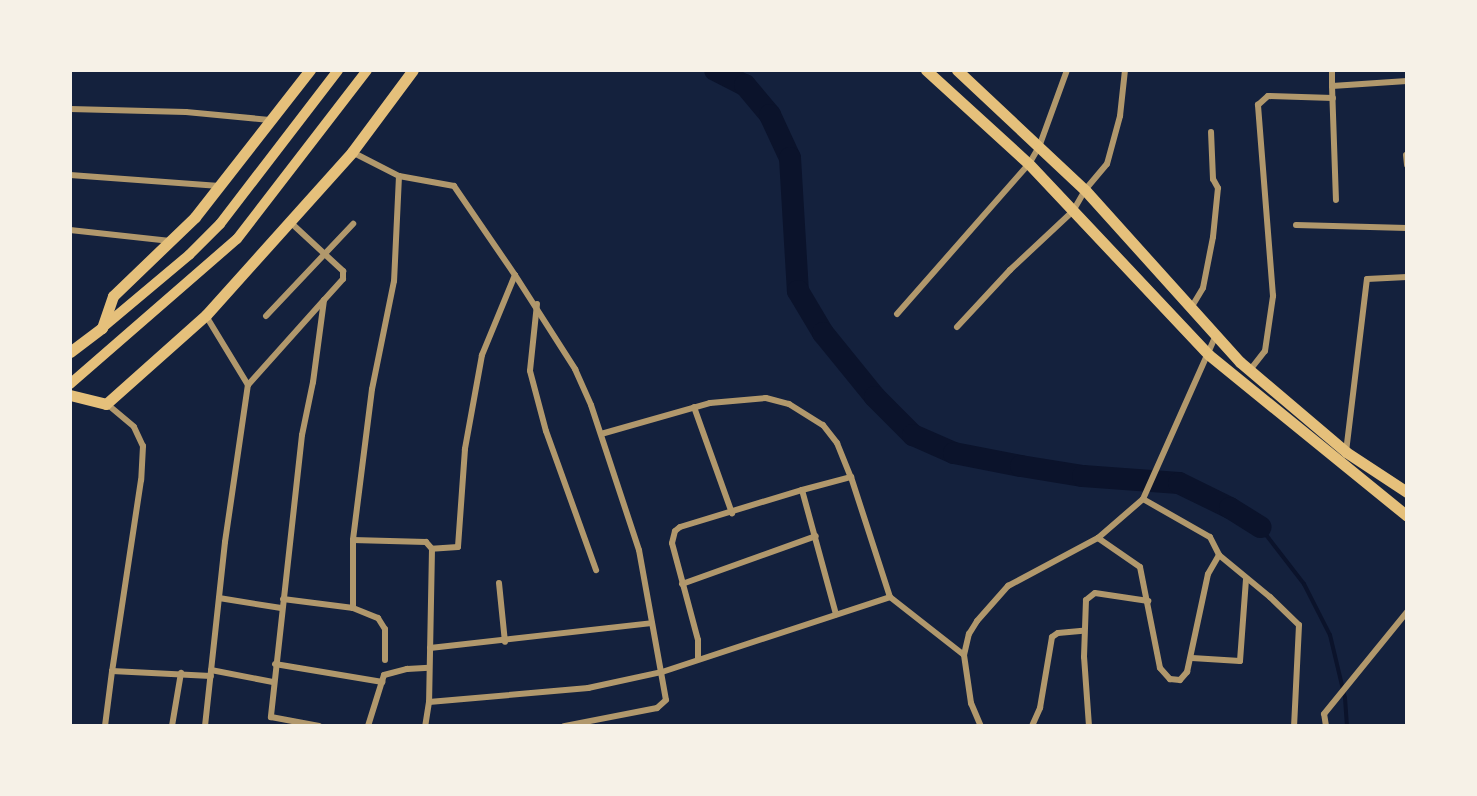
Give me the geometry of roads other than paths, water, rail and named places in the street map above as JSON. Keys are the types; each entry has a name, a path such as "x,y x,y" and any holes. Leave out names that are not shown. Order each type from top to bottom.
{"highway":[{"path":"70,352 102,328 113,296 172,241 220,186 310,70"},
{"path":"70,395 106,404 206,315 352,152 413,70"},
{"path":"957,70 1085,190 1250,370 1346,452 1407,492"},
{"path":"935,72 1029,164 1209,355 1407,516"}],"main road":[{"path":"102,328 189,255 220,224 338,70"},
{"path":"70,384 237,239 367,70"}],"street":[{"path":"897,314 1029,164 1039,147 1067,70"},
{"path":"957,327 1010,270 1073,211 1112,153 1125,70"},
{"path":"1332,70 1336,200"},
{"path":"1332,86 1407,81"},
{"path":"1250,370 1265,351 1273,296 1258,105 1268,96 1333,98"},
{"path":"70,109 186,112 274,120"},
{"path":"1191,308 1203,288 1213,237 1218,188 1213,179 1211,132"},
{"path":"352,152 399,176 454,186 537,304 575,369 601,434 639,550 666,700 663,705 564,726"},
{"path":"1406,155 1407,165"},
{"path":"70,175 220,186"},
{"path":"353,608 353,540 372,389 394,281 399,176"},
{"path":"205,726 248,385 343,279 343,271 326,252 289,221"},
{"path":"266,316 353,224"},
{"path":"1296,225 1407,228"},
{"path":"70,230 172,241"},
{"path":"432,549 458,547 465,449 482,355 515,275"},
{"path":"1346,452 1367,279 1407,277"},
{"path":"319,726 271,717 302,435 324,300"},
{"path":"537,304 530,371 546,431 596,570"},
{"path":"206,315 248,385"},
{"path":"981,726 971,703 964,655 969,634 1008,586 1098,538 1143,499 1160,467 1216,335"},
{"path":"601,434 694,407 740,398 766,398 789,404 823,425 837,443 894,601 964,655"},
{"path":"105,726 141,480 143,446 134,427 106,404"},
{"path":"694,407 732,513"},
{"path":"698,658 698,640 672,543 675,531 851,477"},
{"path":"802,490 836,614"},
{"path":"1143,499 1210,537 1219,555 1299,625 1301,635 1294,726"},
{"path":"682,584 816,536"},
{"path":"1098,538 1140,567 1164,675 1170,679 1184,677 1192,658 1208,574 1219,555"},
{"path":"353,540 426,542 432,549 429,702 425,726"},
{"path":"1192,658 1240,661 1246,579"},
{"path":"499,583 505,642"},
{"path":"1089,726 1083,631 1089,595 1148,601"},
{"path":"219,598 281,608"},
{"path":"283,599 353,608 383,622 385,660"},
{"path":"429,702 588,688 662,672 836,614 894,601"},
{"path":"1326,726 1324,714 1407,612"},
{"path":"430,648 505,642 652,623"},
{"path":"1032,726 1040,708 1052,637 1058,633 1083,631"},
{"path":"275,664 382,682"},
{"path":"368,726 384,675 429,668"},
{"path":"112,671 211,673 273,682"},
{"path":"172,726 181,673"}],"waterway":[{"path":"715,70 745,85 770,115 790,158 798,291 823,333 875,397 913,435 954,453 1021,466 1083,476 1179,483 1260,527"},
{"path":"1260,527 1304,584 1330,635 1345,698 1347,726"}]}
